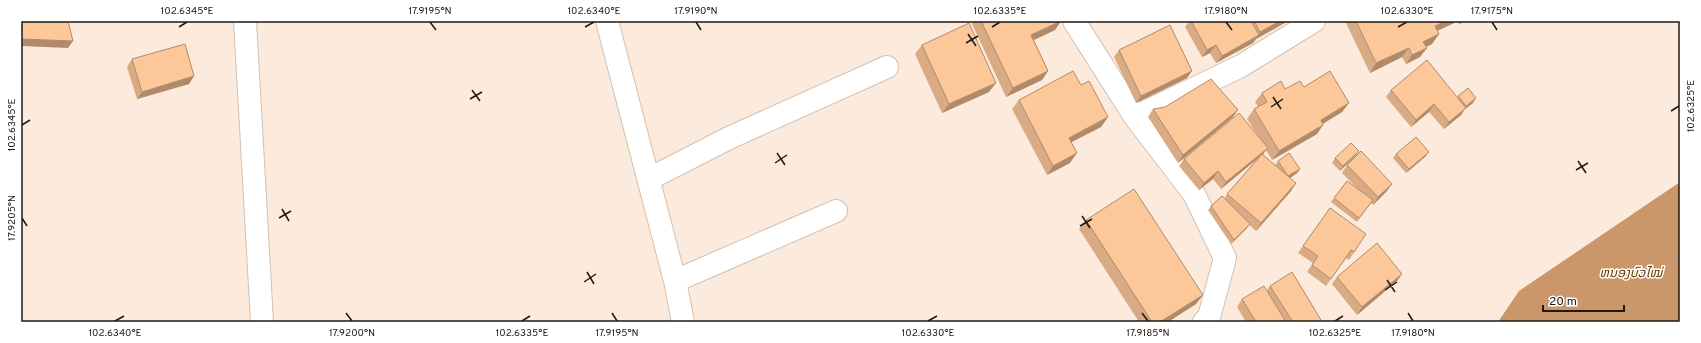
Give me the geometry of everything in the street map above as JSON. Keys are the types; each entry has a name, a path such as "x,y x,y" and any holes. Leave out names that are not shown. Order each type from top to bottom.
{"street":[{"path":"245,21 262,322"},
{"path":"607,21 650,179 675,281 683,322"},
{"path":"1074,21 1135,117 1194,194 1225,258 1209,316 1204,322"},
{"path":"1135,117 1241,66 1314,21"},
{"path":"650,179 729,138 887,67"},
{"path":"675,281 836,211"}],"water":[{"name":"ຫນອງບົວໄໝ່","path":"1680,182 1680,322 1498,322 1519,291"}],"building":[{"path":"21,21 68,21 73,41 21,39"},
{"path":"981,21 1061,21 1031,35 1048,71 1013,88"},
{"path":"1191,21 1251,21 1259,35 1222,56 1216,45 1207,50"},
{"path":"1254,21 1280,21 1260,32"},
{"path":"1356,21 1446,21 1435,26 1439,34 1423,42 1427,48 1412,55 1409,48 1376,63"},
{"path":"969,23 996,83 949,104 922,45"},
{"path":"1170,25 1192,71 1141,96 1119,50"},
{"path":"185,44 194,76 142,92 132,59"},
{"path":"1427,60 1466,108 1449,122 1434,104 1416,120 1391,90"},
{"path":"1073,71 1081,85 1089,81 1108,117 1069,138 1077,153 1053,166 1019,100"},
{"path":"1330,71 1349,103 1321,120 1323,125 1279,151 1254,109 1267,102 1262,93 1281,81 1285,89 1300,81 1304,87"},
{"path":"1211,79 1238,110 1183,155 1153,109 1165,107"},
{"path":"1468,88 1476,98 1466,106 1458,96"},
{"path":"1239,113 1268,148 1226,182 1218,171 1204,183 1184,159"},
{"path":"1416,137 1429,152 1409,169 1396,154"},
{"path":"1351,143 1359,151 1343,166 1335,158"},
{"path":"1361,151 1392,184 1378,197 1347,165"},
{"path":"1289,153 1300,169 1288,176 1278,161"},
{"path":"1262,154 1296,183 1261,223 1227,194"},
{"path":"1347,181 1373,200 1359,218 1334,198"},
{"path":"1134,189 1203,295 1160,322 1152,322 1086,220"},
{"path":"1222,196 1250,224 1234,240 1211,206"},
{"path":"1330,208 1366,234 1354,252 1351,250 1331,279 1312,265 1318,256 1303,246"},
{"path":"1377,243 1402,274 1362,307 1337,277"},
{"path":"1292,272 1321,320 1319,322 1293,322 1270,286"},
{"path":"1264,286 1286,322 1256,322 1242,299"}]}
